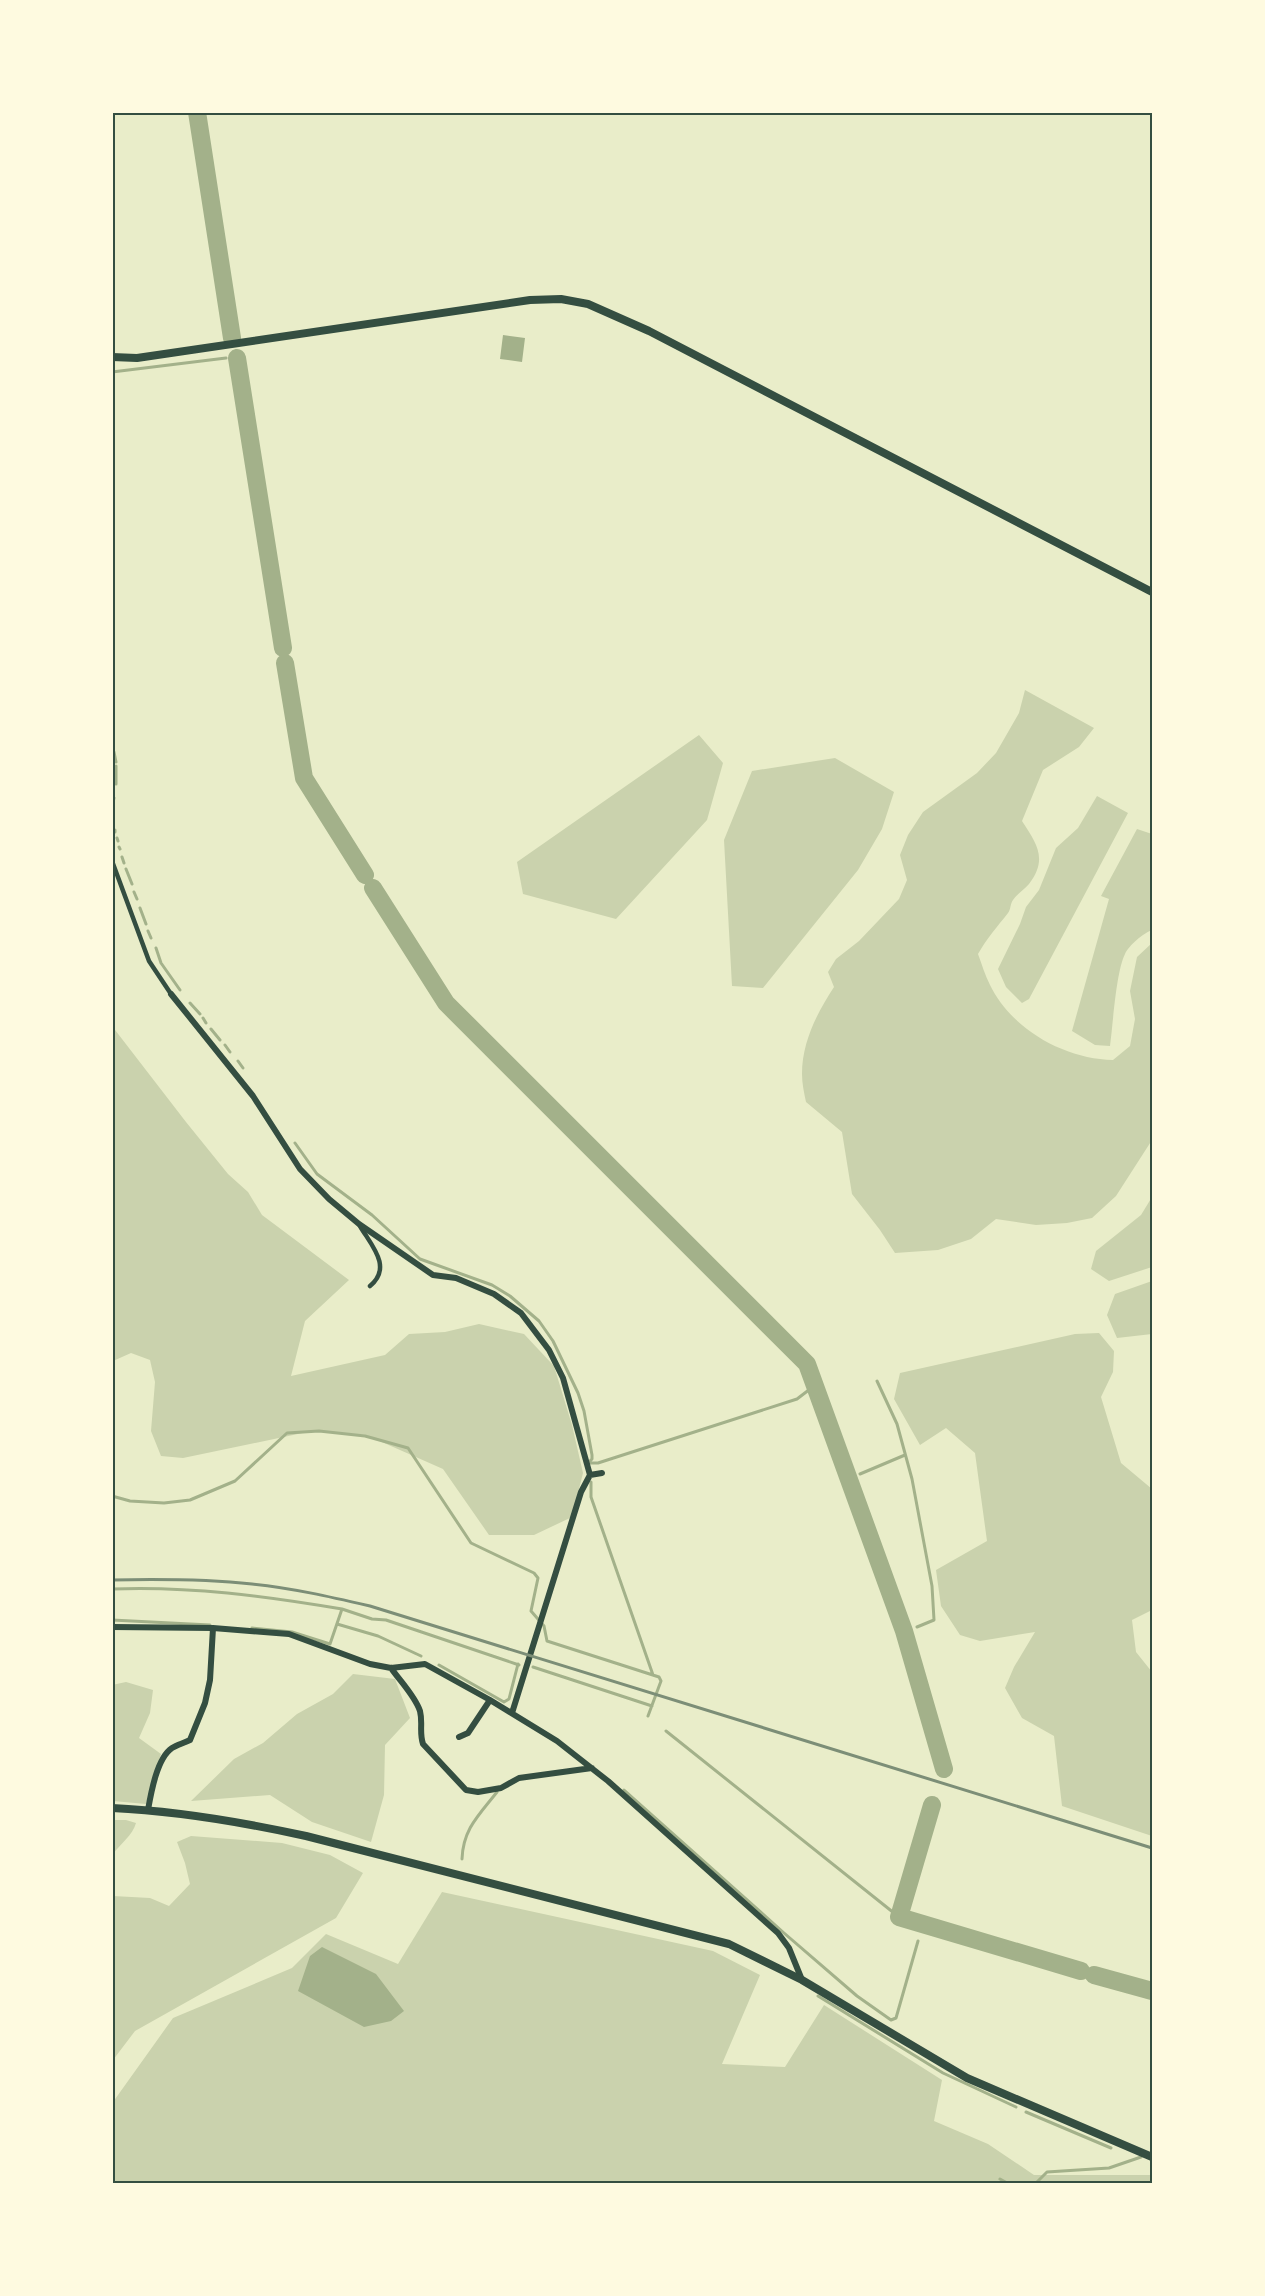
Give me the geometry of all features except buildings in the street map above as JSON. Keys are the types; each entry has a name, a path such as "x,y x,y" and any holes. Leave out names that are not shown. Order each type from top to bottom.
{"main road":[{"path":"112,1808 237,1821 306,1836 729,1944 802,1980 967,2078 1152,2157"}],"street":[{"path":"112,357 137,358 530,300 561,299 588,304 649,331 1152,592"},
{"path":"112,861 149,961 171,994 254,1096 300,1169 359,1224 433,1275 456,1278 494,1294 521,1313 549,1350 563,1378 590,1475 580,1492 512,1713"},
{"path":"359,1224 378,1255 382,1269 376,1281 370,1286"},
{"path":"590,1475 602,1473"},
{"path":"112,1626 213,1628 290,1634 370,1664 391,1668 425,1664 557,1741 592,1768 778,1933 789,1948 802,1980"},
{"path":"148,1810 154,1782 166,1755 171,1749 190,1740 205,1703 210,1680 213,1628"},
{"path":"391,1668 420,1710 422,1723 420,1734 423,1744 466,1790 478,1792 501,1788 519,1778 592,1768"},
{"path":"459,1737 468,1733 490,1700"}],"shaded area":[{"path":"503,335 525,338 522,362 500,359"},
{"path":"1025,690 1094,728 1079,747 1043,770 1022,821 1036,844 1038,867 1029,884 1013,900 1008,913 978,954 988,981 1000,1001 1026,1028 1059,1048 1095,1058 1113,1060 1130,1046 1135,1019 1130,991 1137,957 1152,943 1152,1140 1116,1196 1092,1218 1067,1223 1036,1225 996,1219 971,1239 938,1250 895,1253 852,1194 842,1132 806,1102 802,1077 805,1051 816,1018 834,987 828,972 836,959 859,941 899,899 907,880 900,855 908,835 923,812 977,773 996,753 1019,713"},
{"path":"699,735 723,763 707,820 616,919 523,894 517,862"},
{"path":"835,758 894,792 882,829 858,870 763,988 732,986 724,840 752,771"},
{"path":"1097,796 1128,813 1029,999 1022,1003 1006,987 998,969 1026,907 1039,890 1056,848 1078,828"},
{"path":"1137,829 1152,834 1152,930 1130,947 1122,962 1110,1046 1095,1045 1072,1031 1109,899 1101,896"},
{"path":"112,1026 228,1174 248,1192 262,1215 349,1280 305,1321 291,1376 385,1355 409,1334 445,1332 479,1324 524,1334 554,1366 572,1425 583,1473 572,1517 534,1535 489,1535 443,1469 366,1435 312,1431 183,1458 161,1456 151,1431 155,1382 150,1360 131,1353 113,1361"},
{"path":"1152,1197 1152,1267 1109,1281 1091,1269 1096,1251 1141,1215"},
{"path":"1152,1281 1152,1334 1117,1338 1107,1315 1115,1294"},
{"path":"1099,1333 1114,1351 1113,1372 1101,1397 1121,1463 1152,1489 1152,1610 1132,1620 1136,1652 1152,1672 1152,1836 1062,1806 1054,1736 1022,1718 1005,1688 1014,1667 1035,1632 980,1641 960,1635 941,1606 936,1570 987,1541 975,1453 946,1428 920,1445 894,1399 900,1373 1075,1334"},
{"path":"353,1674 395,1679 410,1718 385,1745 384,1795 371,1842 312,1822 270,1795 191,1801 234,1759 263,1743 297,1714 333,1694"},
{"path":"126,1682 153,1690 150,1713 139,1738 161,1754 146,1804 113,1801 112,1685"},
{"path":"113,1820 136,1823 113,1854"},
{"path":"191,1836 282,1843 330,1855 363,1873 336,1918 135,2031 113,2060 113,1896 150,1898 169,1906 190,1884 177,1842"},
{"path":"442,1892 713,1951 760,1975 722,2064 785,2067 824,2005 942,2080 934,2121 988,2144 1034,2175 1152,2175 1152,2184 113,2184 113,2102 173,2018 292,1968 326,1934 398,1964"},
{"path":"322,1947 376,1974 404,2011 391,2021 364,2027 298,1991 310,1956"}],"waterway":[{"path":"197,112 232,338"},
{"path":"112,372 226,358"},
{"path":"237,358 283,648"},
{"path":"285,663 304,778 365,875"},
{"path":"114,752 116,762"},
{"path":"116,766 116,784"},
{"path":"112,807 114,798"},
{"path":"113,819 113,825"},
{"path":"122,857 124,863"},
{"path":"126,869 132,884"},
{"path":"373,888 446,1003 807,1364 904,1631 944,1769"},
{"path":"134,892 137,899"},
{"path":"140,908 146,924"},
{"path":"148,931 151,938"},
{"path":"156,948 161,963 180,990"},
{"path":"190,1003 200,1014"},
{"path":"203,1018 206,1023"},
{"path":"211,1029 220,1040"},
{"path":"225,1045 230,1052"},
{"path":"238,1061 243,1068"},
{"path":"295,1143 317,1174 372,1215 420,1259 492,1285 510,1296 539,1321 553,1341 578,1393 584,1411 592,1455 588,1463 598,1463 797,1399 814,1386"},
{"path":"877,1381 897,1424 912,1479 932,1586 934,1620 917,1627"},
{"path":"112,1496 130,1501 164,1503 190,1500 235,1481 287,1433 319,1431 365,1436 408,1448 471,1543 534,1573 538,1578 531,1611 544,1626 547,1641 659,1677 661,1681 648,1716"},
{"path":"860,1474 905,1455"},
{"path":"591,1482 591,1497 653,1675"},
{"path":"112,1589 170,1589 227,1593 342,1609"},
{"path":"252,1628 292,1632 330,1644 342,1609 372,1619 386,1620 519,1665"},
{"path":"112,1620 210,1625"},
{"path":"337,1624 378,1636 421,1656"},
{"path":"439,1665 504,1702 509,1699 518,1664"},
{"path":"533,1667 652,1706"},
{"path":"666,1731 899,1917"},
{"path":"624,1790 857,1996 891,2020 896,2018 918,1941"},
{"path":"462,1859 465,1839 469,1831 478,1815 497,1792"},
{"path":"932,1805 899,1917 1081,1971"},
{"path":"1094,1975 1152,1991"},
{"path":"818,1996 943,2073 1016,2107"},
{"path":"1026,2112 1111,2148"},
{"path":"1035,2184 1047,2172 1109,2168 1141,2157"},
{"path":"1000,2179 1009,2184"}],"railway":[{"path":"112,1580 182,1580 252,1584 297,1590 370,1606 1152,1848"}]}
